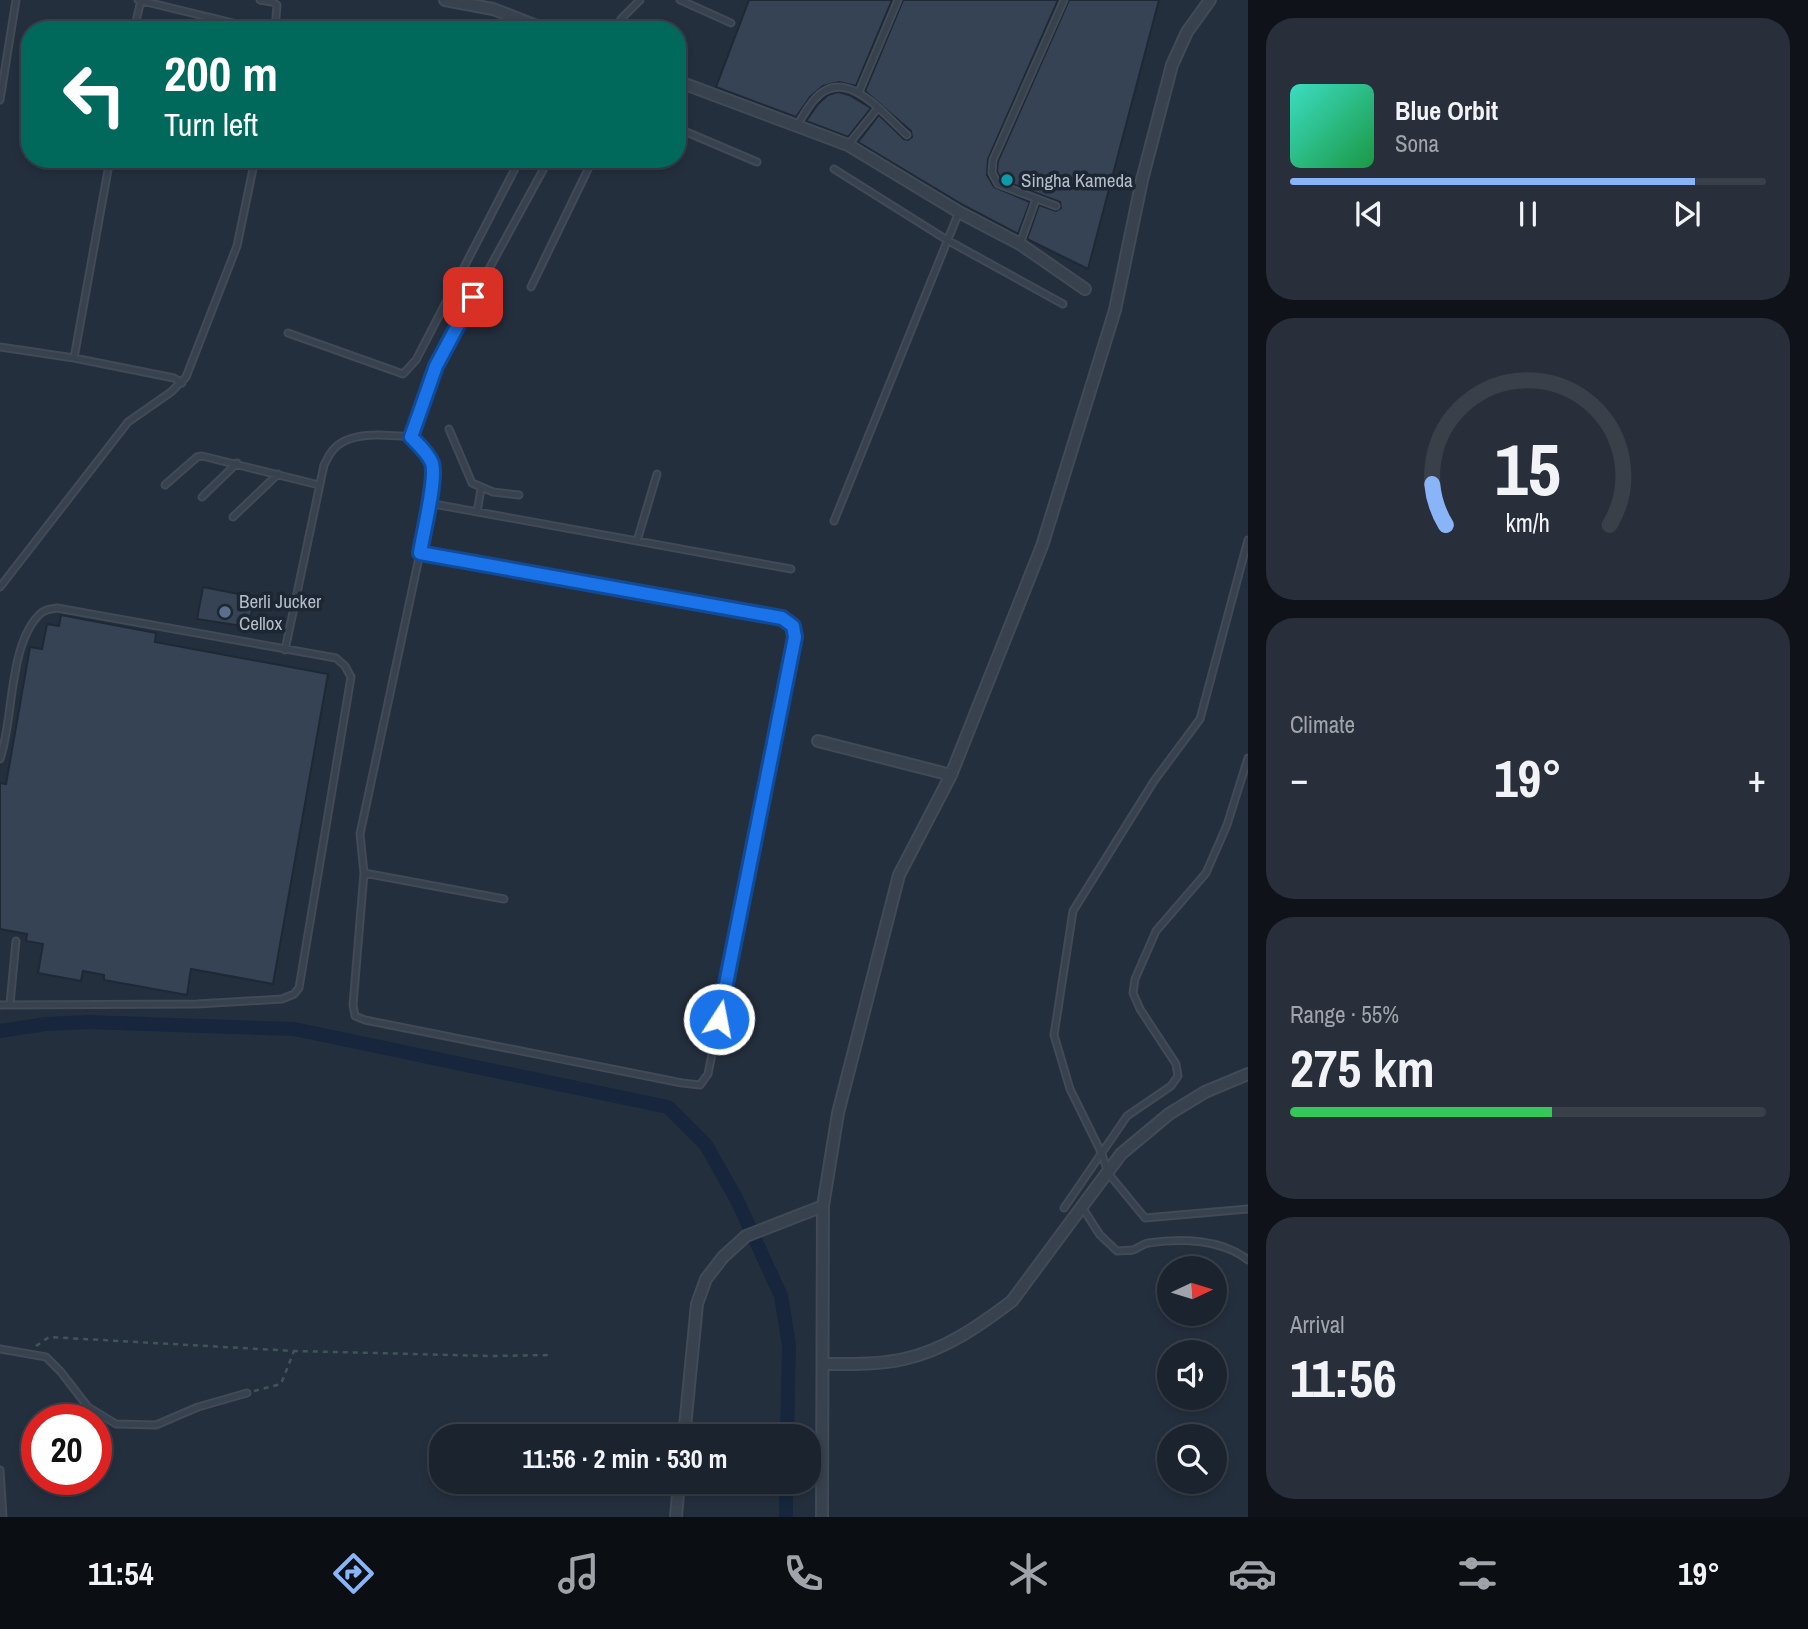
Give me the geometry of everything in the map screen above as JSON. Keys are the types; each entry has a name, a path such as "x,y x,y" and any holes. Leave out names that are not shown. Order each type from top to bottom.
{"street":[{"path":"822,1517 823,1206 838,1112 899,875 951,775 1042,546 1115,310 1142,180 1172,65 1187,32 1210,0"},
{"path":"450,1 495,4 529,21"},
{"path":"686,84 848,145 959,212 1020,244 1085,289"},
{"path":"818,741 951,775"},
{"path":"823,1364 879,1363 904,1359 962,1337 1012,1301 1121,1154 1169,1114 1205,1092 1248,1074"},
{"path":"685,1424 697,1304 706,1279 723,1257 746,1236 823,1206"},
{"path":"676,1517 678,1494"}],"lane":[{"path":"0,100 16,0"},
{"path":"136,21 140,0 225,21"},
{"path":"260,0 276,5 275,21"},
{"path":"620,21 640,0"},
{"path":"680,0 731,23"},
{"path":"859,92 898,0"},
{"path":"1056,206 998,184 992,173 993,160 1064,0"},
{"path":"796,127 815,98 827,90 843,87 864,94 906,135"},
{"path":"848,145 877,109"},
{"path":"686,132 757,162"},
{"path":"75,358 108,168"},
{"path":"0,587 128,422 182,383 236,246 253,168"},
{"path":"288,332 403,374 416,360 515,168"},
{"path":"411,437 436,366 544,168"},
{"path":"531,287 589,168"},
{"path":"834,169 947,240 1063,304"},
{"path":"1020,244 1036,199"},
{"path":"834,521 959,212"},
{"path":"0,347 75,358 174,378 182,383"},
{"path":"449,429 472,483 481,489 519,495"},
{"path":"285,650 324,465 333,449 343,442 380,435 411,437 432,464 434,478 360,834 363,873 353,1005 355,1016 700,1085 708,1074 795,637 793,626 782,618 420,553"},
{"path":"165,485 197,457 202,456 320,485"},
{"path":"202,497 237,463"},
{"path":"233,517 278,474"},
{"path":"637,541 657,474"},
{"path":"477,512 481,489"},
{"path":"428,503 791,569"},
{"path":"1248,540 1200,719 1154,780 1073,911 1054,1035 1070,1089 1102,1154 1108,1173 1145,1218 1248,1209"},
{"path":"0,759 21,644 40,614 46,610 57,608 336,658 345,666 351,677 299,988 294,994 282,999 197,1004 0,1005"},
{"path":"1065,1208 1127,1116 1171,1086 1178,1076 1176,1064 1140,1009 1133,993 1135,979 1156,931 1206,873 1227,825 1248,758"},
{"path":"363,873 505,899"},
{"path":"10,1004 16,941"},
{"path":"1082,1207 1100,1235 1117,1251 1134,1250 1142,1245 1166,1241 1208,1243 1225,1247 1248,1260"},
{"path":"0,1350 28,1352 46,1357 88,1407 116,1424 156,1425 198,1407 247,1393"},
{"path":"0,1470 3,1517"}],"path":[{"path":"28,1352 49,1337 294,1352 551,1355"},
{"path":"247,1393 281,1384 294,1352"}],"building":[{"path":"749,0 892,0 856,86 839,82 823,86 810,97 796,117 716,87"},
{"path":"903,0 1058,0 988,159 987,175 994,187 1030,202 1018,234 963,205 858,142 879,115 904,139 912,137 911,131 865,91"},
{"path":"1069,0 1159,0 1088,269 1027,239 1039,205 1056,211 1061,208 1060,202 1002,180 997,172 998,161"},
{"path":"838,92 871,108 848,137 806,121 818,104 828,95"},
{"path":"203,587 254,597 249,627 197,619"},
{"path":"61,615 156,633 155,642 328,674 273,984 191,969 187,995 104,980 104,975 83,971 81,981 38,973 43,944 26,941 27,934 0,929 0,783 6,784 30,647 42,649 47,624 59,626"}],"waterway":[{"path":"0,1031 46,1024 87,1022 294,1029 668,1107 706,1145 737,1200 781,1296 789,1345 787,1424"},
{"path":"786,1494 786,1517"}],"place":[{"name":"Singha Kameda","path":"1007,180"},
{"name":"Berli Jucker Cellox","path":"225,612"}],"route":[{"path":"473,297 436,366 411,437 432,464 434,478 420,553 782,618 793,626 795,637 719,1019"}]}
